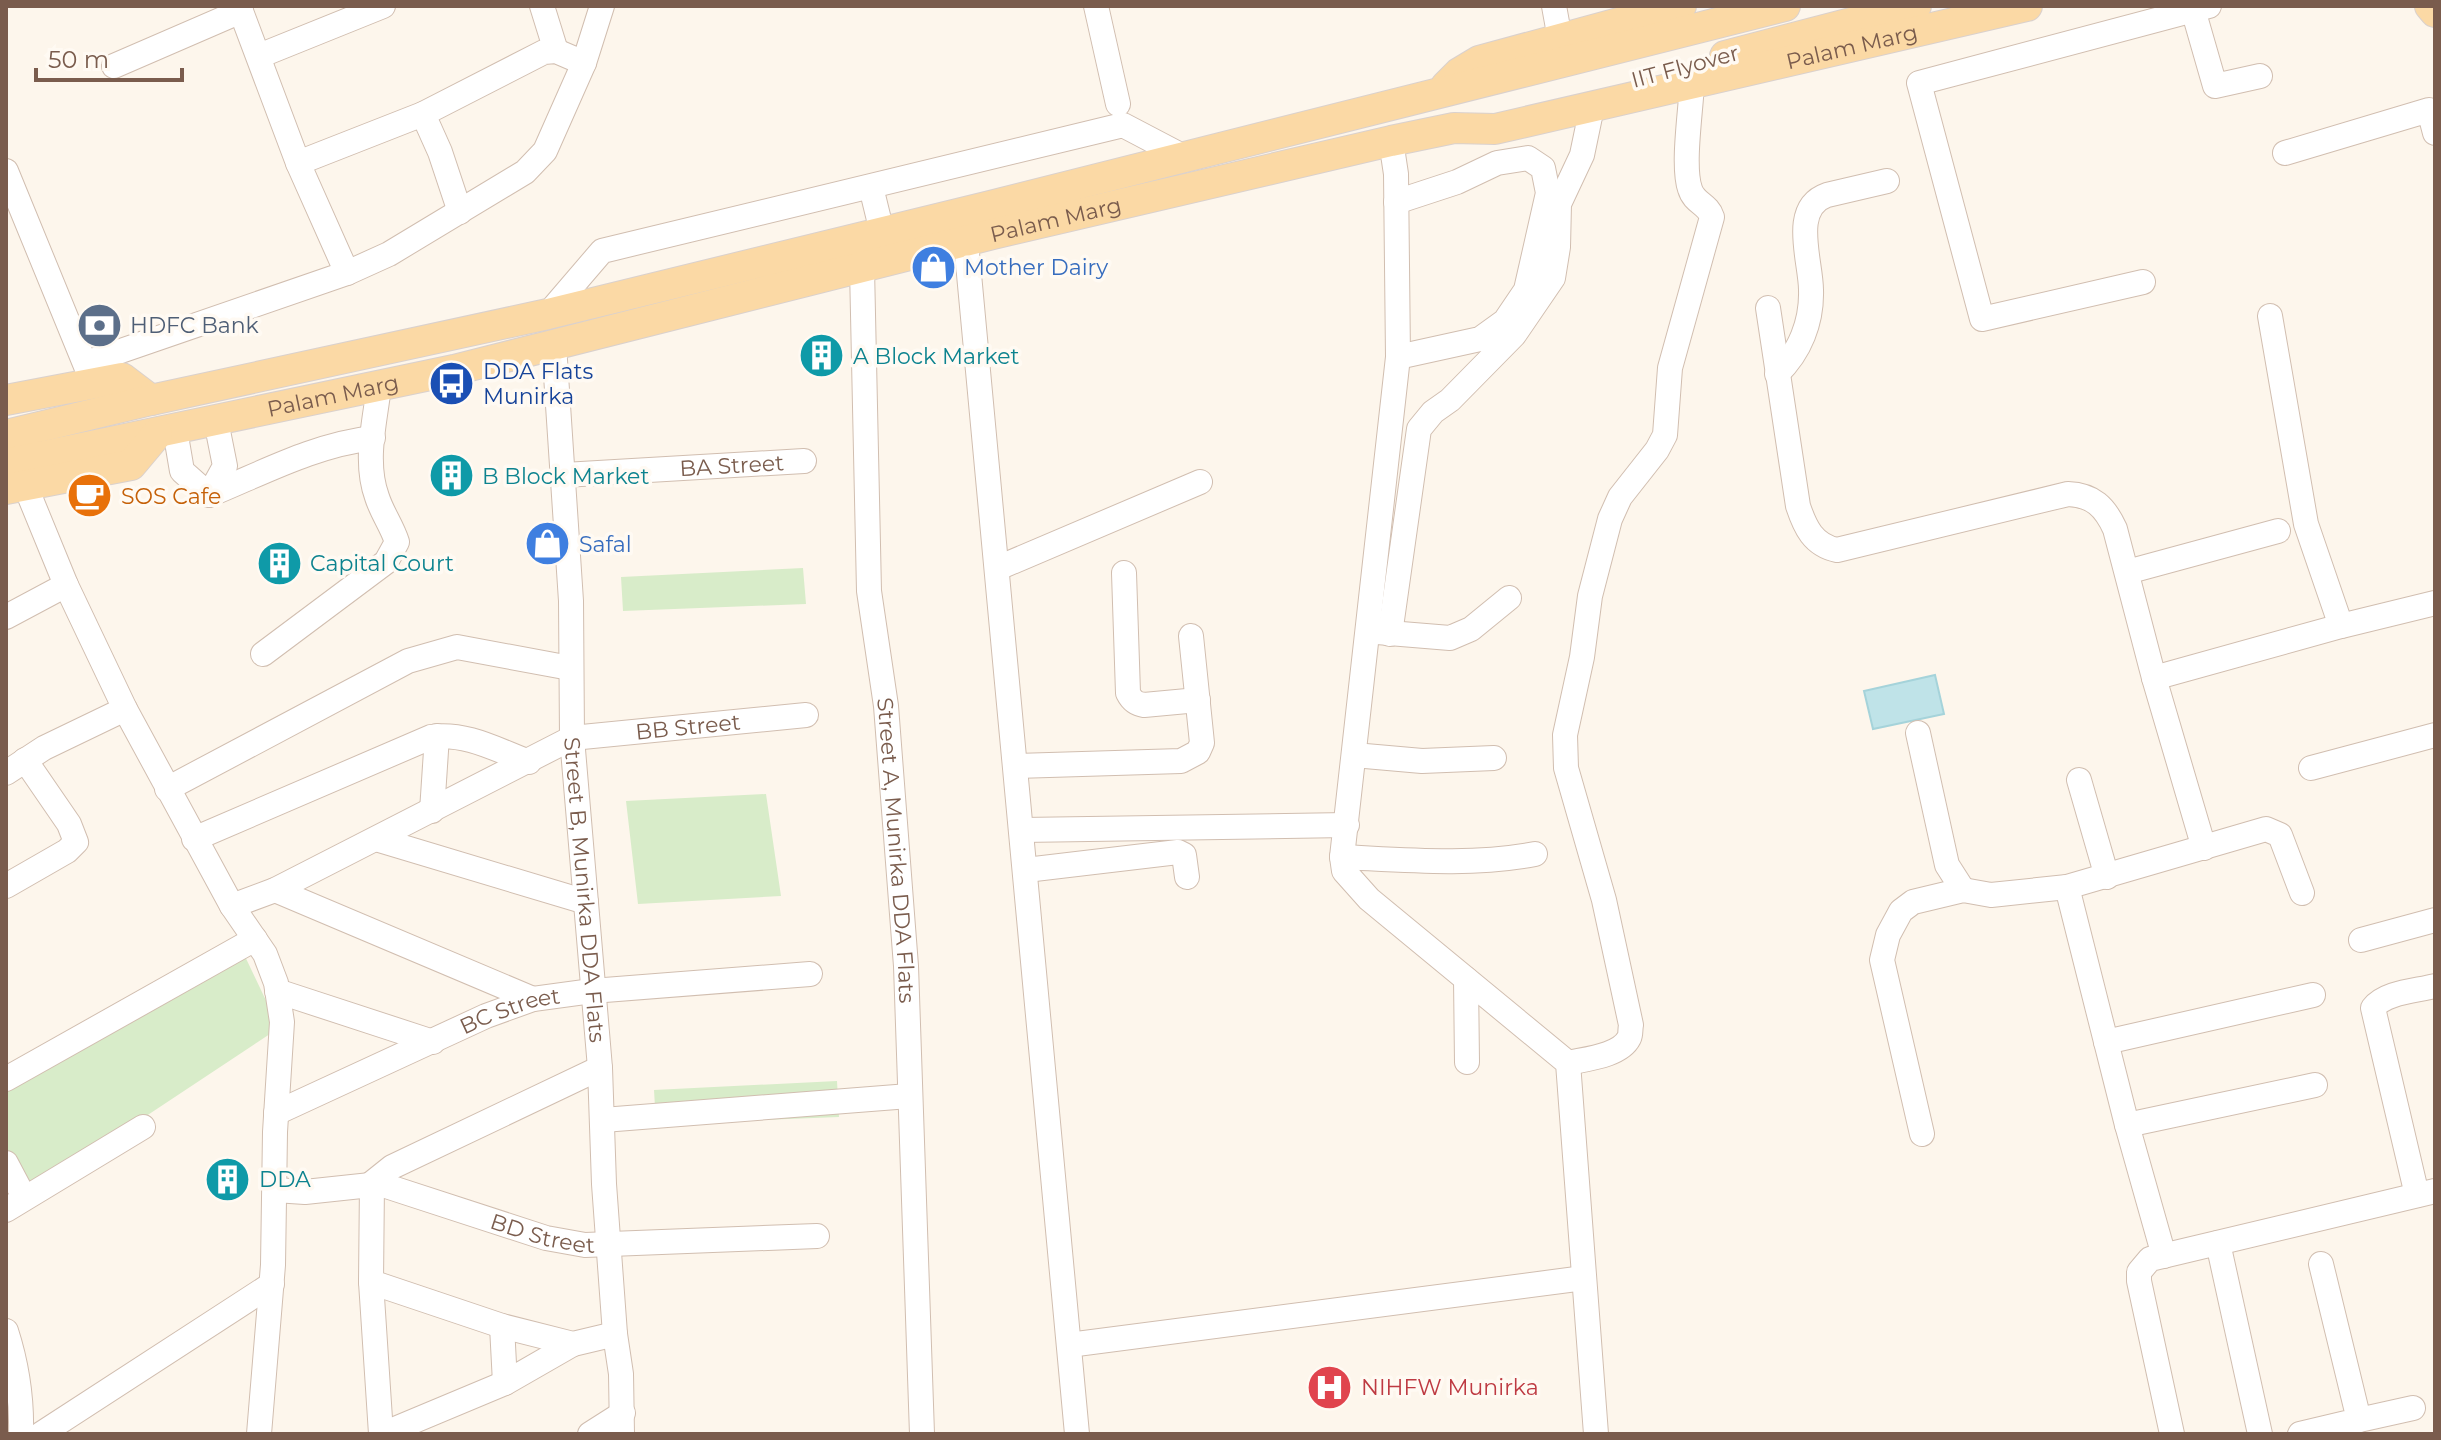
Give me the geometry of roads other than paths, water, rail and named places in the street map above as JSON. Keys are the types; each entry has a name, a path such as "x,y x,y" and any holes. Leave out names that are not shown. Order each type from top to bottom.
{"main road":[{"name":"IIT Flyover","path":"1439,93 1785,6"},
{"name":"IIT Flyover","path":"1454,128 1916,6"},
{"name":"Palam Marg","path":"41,442 166,432 379,386 1391,141 1454,128 1495,129 2027,6"},
{"path":"2430,6 2435,12"},
{"name":"Palam Marg","path":"41,442 151,400 548,314 1439,93 1459,73 1479,61 1664,8"},
{"path":"6,400 89,373 122,378 151,400"},
{"path":"12,479 131,465 166,432"},
{"path":"6,435 41,442 12,479"}],"street":[{"path":"259,56 383,6"},
{"path":"542,6 556,51"},
{"path":"6,171 89,373 389,254 525,172 540,159 584,63 602,6"},
{"path":"1096,6 1118,104"},
{"path":"1554,6 1560,39"},
{"path":"2143,282 1982,319 1919,83 2198,7 2215,86 2260,76"},
{"path":"114,66 240,9 298,163 347,273"},
{"path":"298,163 423,114 544,52 556,51 584,63"},
{"path":"1568,1063 1620,1047 1629,1038 1631,1025 1604,900 1566,768 1565,735 1582,657 1590,596 1610,519 1620,497 1665,435 1670,368 1712,217 1710,209 1693,196 1688,177 1692,83"},
{"path":"1592,107 1582,155 1559,204 1558,247 1553,278 1514,335 1419,429 1354,755 1342,857 1344,871 1361,891 1568,1063 1596,1434"},
{"path":"2285,153 2429,110 2435,133"},
{"path":"423,114 440,152 460,212"},
{"path":"548,314 602,251 1123,125 1184,157"},
{"path":"1379,633 1398,357 1396,202 1391,141"},
{"path":"1396,202 1457,182 1497,163 1528,158 1543,168 1548,193 1526,290 1505,321 1480,339 1398,357"},
{"path":"1777,374 1798,349 1810,305 1805,230 1805,218 1810,208 1818,198 1887,181"},
{"path":"871,187 882,232"},
{"path":"966,242 1077,1434"},
{"name":"Street A, Munirka DDA Flats","path":"862,268 869,591 886,706 906,966 922,1434"},
{"path":"1768,308 1798,506 1804,524 1825,547 1837,550 2068,494 2082,494 2097,501 2109,515 2204,848"},
{"path":"2270,316 2306,524 2341,626"},
{"name":"Street B, Munirka DDA Flats","path":"554,345 571,601 572,738 600,1068 608,1244 621,1374 622,1424"},
{"path":"263,654 386,562 392,554 397,542 378,500 372,478 379,386"},
{"path":"209,495 225,466 216,421"},
{"path":"166,432 182,471 209,495"},
{"path":"209,495 318,450 373,438"},
{"name":"BA Street","path":"564,475 804,461"},
{"path":"12,479 167,789 232,906 265,954 277,991 282,1022 276,1113 272,1284 259,1434"},
{"path":"998,568 1200,482"},
{"path":"2127,572 2278,531"},
{"path":"1124,573 1128,693 1131,699 1144,705 1198,700"},
{"path":"6,617 66,585"},
{"path":"1379,633 1450,638 1461,635 1509,598"},
{"path":"2154,678 2435,603"},
{"path":"1016,766 1181,761 1198,752 1202,743 1191,636"},
{"path":"167,789 408,661 457,647 570,668"},
{"path":"6,886 67,851 76,842 69,824 15,766 125,709"},
{"name":"BB Street","path":"572,738 806,715"},
{"path":"1918,733 1947,865 1963,890"},
{"path":"2311,768 2435,735"},
{"path":"194,839 437,736 469,739 529,762"},
{"path":"432,811 437,736"},
{"path":"232,906 275,890 572,738"},
{"path":"1354,755 1422,761 1494,758"},
{"path":"2079,780 2107,877"},
{"path":"1022,830 1347,825"},
{"path":"1922,1134 1882,960 1888,935 1901,911 1913,902 1963,890 1991,895 2067,887 2266,829 2280,835 2302,893"},
{"path":"376,839 586,902"},
{"path":"1026,870 1178,852 1184,855 1187,877"},
{"path":"1342,857 1458,861 1511,859 1535,854"},
{"path":"2067,887 2127,1125 2164,1256"},
{"path":"275,890 533,999"},
{"path":"2361,940 2435,920"},
{"path":"6,1079 255,939"},
{"name":"BC Street","path":"276,1113 486,1016 533,999 592,991 810,974"},
{"path":"1466,979 1467,1062"},
{"path":"2172,1434 2139,1272 2150,1259 2426,1193 2373,1008 2378,1001 2435,986"},
{"path":"277,991 433,1042"},
{"path":"2106,1042 2313,995"},
{"path":"600,1068 392,1167 372,1183 371,1282 382,1434 505,1383 573,1344 615,1334"},
{"path":"2127,1125 2315,1085"},
{"path":"603,1120 909,1096"},
{"path":"6,1163 15,1203 143,1127"},
{"name":"BD Street","path":"275,1190 305,1192 372,1183 546,1238 585,1245 817,1236"},
{"path":"2218,1243 2260,1434"},
{"path":"2321,1264 2359,1420"},
{"path":"1069,1345 1584,1278"},
{"path":"371,1282 502,1326 573,1344"},
{"path":"41,1434 272,1284"},
{"path":"502,1326 505,1383"},
{"path":"6,1331 15,1360 22,1407 21,1434"},
{"path":"2300,1434 2413,1408"},
{"path":"590,1434 622,1424"}],"water":[{"path":"1935,675 1944,714 1873,729 1864,691"}],"place":[{"name":"Mother Dairy","path":"933,267"},
{"name":"HDFC Bank","path":"99,325"},
{"name":"A Block Market","path":"822,356"},
{"name":"DDA Flats Munirka","path":"452,384"},
{"name":"B Block Market","path":"451,476"},
{"name":"SOS Cafe","path":"90,496"},
{"name":"Safal","path":"548,544"},
{"name":"Capital Court","path":"279,563"},
{"name":"DDA","path":"228,1179"},
{"name":"NIHFW Munirka","path":"1330,1387"}]}
